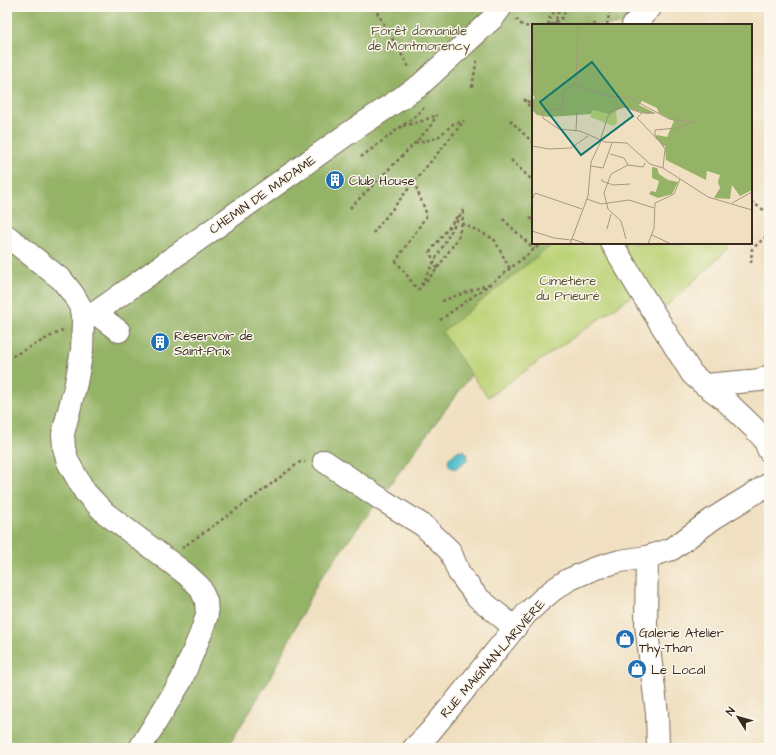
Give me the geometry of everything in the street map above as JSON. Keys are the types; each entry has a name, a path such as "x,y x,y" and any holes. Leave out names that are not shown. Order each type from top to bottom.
{"street":[{"name":"CHEMIN DE MADAME","path":"89,316 346,134 419,86 493,18 501,7"},
{"path":"633,24 651,7"},
{"path":"7,236 62,280 80,306 89,316 119,331"},
{"path":"613,244 692,374 725,400 753,427 764,439 769,451"},
{"path":"89,316 76,383 63,434 64,448 68,462 85,492 105,513 186,574 200,587 206,602 207,615 181,681 140,748"},
{"path":"705,385 761,380 769,376"},
{"path":"324,461 424,526 450,551 459,574 477,597 515,628"},
{"name":"RUE MAIGNAN-LARIVIÈRE","path":"414,748 458,698 526,614 552,590 568,580 593,569 620,561 647,557 672,548 714,518 769,484"},
{"path":"647,557 646,624 657,713 658,748"}],"path":[{"path":"374,7 419,86"},
{"path":"555,24 560,7"},
{"path":"549,24 550,16 560,7"},
{"path":"555,24 562,18 568,7"},
{"path":"607,24 612,9 621,7"},
{"path":"523,26 532,27"},
{"path":"472,87 477,57"},
{"path":"532,104 524,99 532,111"},
{"path":"361,157 425,107"},
{"path":"350,208 415,143 429,128 437,115 422,121 401,126"},
{"path":"510,120 532,142"},
{"path":"373,233 464,121 453,124 437,138 415,143"},
{"path":"511,160 532,180"},
{"path":"414,182 427,215 396,261 418,290"},
{"path":"752,203 769,213"},
{"path":"418,290 464,208"},
{"path":"418,290 437,269 458,238 464,208"},
{"path":"437,269 430,252 464,208"},
{"path":"503,219 534,250"},
{"path":"462,223 494,239 510,269"},
{"path":"750,263 752,249 769,234"},
{"path":"440,320 493,282 541,244"},
{"path":"442,301 493,282"},
{"path":"7,359 89,316"},
{"path":"165,558 170,557 300,462 324,461"}],"green space":[{"name":"Forêt domaniale de Montmorency","path":"7,7 651,7 634,24 532,24 532,244 553,244 442,332 471,375 318,582 269,680 227,748 7,748","holes":["131,295 95,327 80,335 83,320"]},
{"name":"Cimetière du Prieuré","path":"532,28 532,244 608,244 636,293 488,397 441,332"},
{"path":"618,244 725,244 729,248 660,312"}],"water":[{"path":"459,450 464,450 468,455 468,459 456,469 452,468 448,464 448,459"}],"place":[{"name":"Club House","path":"335,180"},
{"name":"Réservoir de Saint-Prix","path":"160,342"},
{"name":"Galerie Atelier Thy-Than","path":"625,639"},
{"name":"Le Local","path":"637,669"}]}
